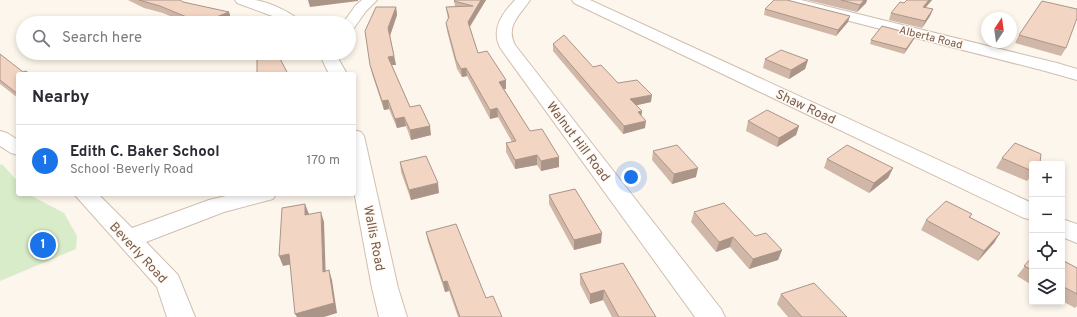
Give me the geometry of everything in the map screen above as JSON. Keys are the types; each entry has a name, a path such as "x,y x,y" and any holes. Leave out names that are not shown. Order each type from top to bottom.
{"street":[{"path":"242,0 283,16"},
{"path":"355,16 361,8 370,0"},
{"name":"Walnut Hill Road","path":"523,0 509,17 503,30 504,38 508,47 711,317"},
{"name":"Shaw Road","path":"579,0 1029,211"},
{"name":"Alberta Road","path":"784,0 1051,67 1077,75"},
{"path":"331,60 337,72"},
{"path":"0,137 16,148"},
{"name":"Wallis Road","path":"356,156 358,176 393,317"},
{"name":"Beverly Road","path":"87,196 169,282 181,317"},
{"path":"129,239 217,206 258,196"},
{"path":"1065,228 1077,234"}],"green space":[{"path":"2,164 16,180 16,196 32,196 64,213 77,236 76,249 0,281 0,165"}],"building":[{"path":"139,0 180,0 183,2 229,12 219,16 184,16 160,6"},
{"path":"481,0 468,22 478,53 487,51 506,80 499,82 530,131 542,129 559,157 541,161 537,155 515,160 506,143 516,141 497,108 490,110 466,68 461,69 456,60 446,23 449,17 446,7 473,6 454,1"},
{"path":"774,0 787,0 850,16 838,30 765,9"},
{"path":"841,0 864,0 860,5"},
{"path":"907,0 929,0 923,7 933,9 925,21 891,13 900,2 904,3"},
{"path":"1042,1 1077,9 1077,18 1066,48 1019,35"},
{"path":"376,7 396,7 388,28 394,56 388,57 410,107 420,105 430,126 410,130 404,117 395,119 388,100 382,101 370,65 365,31"},
{"path":"882,26 916,35 906,49 871,40"},
{"path":"564,35 593,67 601,65 618,83 637,80 652,95 630,99 642,111 638,112 646,121 624,126 553,44"},
{"path":"781,50 808,60 791,70 765,59"},
{"path":"0,54 23,72 16,72 16,92 0,80"},
{"path":"257,60 281,60 287,72 257,72"},
{"path":"767,110 799,126 779,138 748,121"},
{"path":"1015,143 1041,154 1040,161 1029,161 1029,170 1002,158"},
{"path":"677,145 698,168 674,174 653,151"},
{"path":"847,145 893,168 874,183 827,159"},
{"path":"426,156 438,183 409,190 400,162"},
{"path":"575,189 602,233 574,240 549,195"},
{"path":"946,201 972,214 969,217 1000,233 984,251 926,220"},
{"path":"724,203 755,236 766,233 782,250 753,259 733,237 719,242 694,212"},
{"path":"305,204 305,215 321,212 323,272 329,270 334,303 295,314 289,254 279,256 282,208"},
{"path":"456,224 486,298 493,296 502,317 460,317 447,281 443,282 426,232"},
{"path":"1029,260 1029,268 1024,266"},
{"path":"1065,262 1077,268 1077,294 1065,288"},
{"path":"623,263 656,317 619,317 604,290 590,294 580,274"},
{"path":"814,283 847,317 802,317 781,294"}],"place":[{"name":"Edith C. Baker School","path":"43,245"}]}
